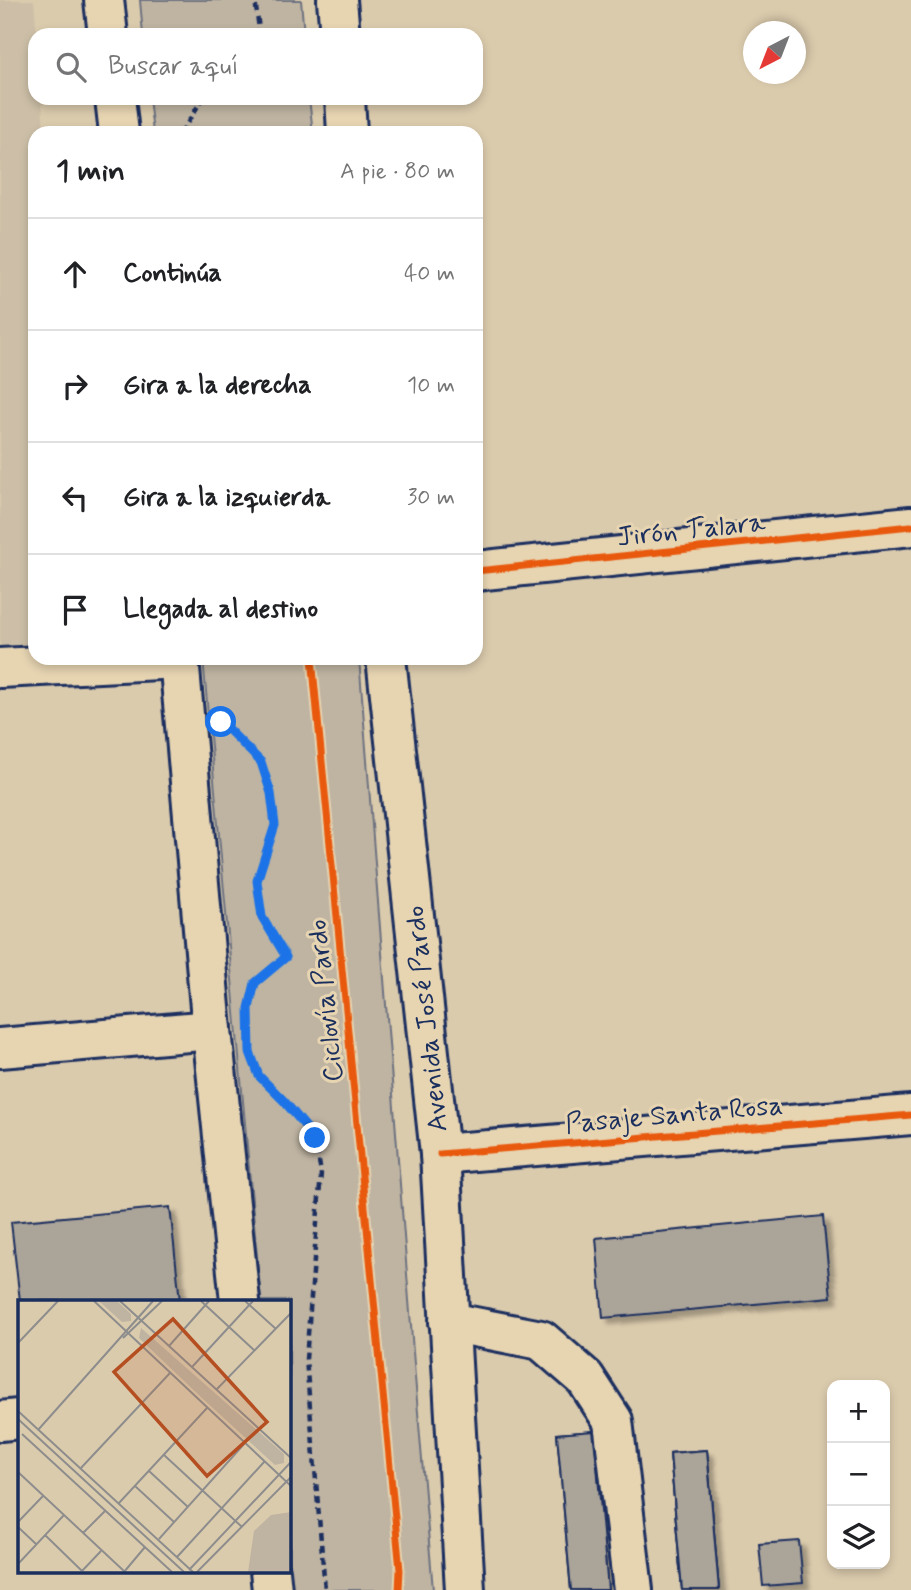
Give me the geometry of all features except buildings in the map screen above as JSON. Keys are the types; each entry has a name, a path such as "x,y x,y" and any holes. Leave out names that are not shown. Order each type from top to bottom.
{"main road":[{"path":"104,0 107,28"},
{"path":"338,0 340,28"},
{"path":"116,105 118,126"},
{"path":"345,105 347,126"},
{"name":"Jirón Talara","path":"483,570 911,526"},
{"path":"0,668 54,665"},
{"path":"180,665 212,1030 240,1300"},
{"name":"Avenida José Pardo","path":"387,665 440,1154 466,1590"},
{"path":"0,1048 212,1030"},
{"name":"Pasaje Santa Rosa","path":"440,1154 911,1115"},
{"path":"449,1322 541,1340 585,1378 613,1421 633,1590"},
{"path":"0,1421 18,1419"},
{"path":"270,1572 272,1590"}],"path":[{"path":"255,0 259,28"},
{"path":"185,126 198,105"},
{"path":"221,722 261,762 271,793 275,825 257,881 262,917 286,957 255,983 249,1008"},
{"path":"254,1064 259,1076 315,1138 321,1173 306,1359 325,1590"}],"shaded area":[{"path":"0,0 34,0 36,28 28,28 28,105 42,105 44,126 28,126 28,646 0,648"},
{"path":"140,0 301,0 303,28 142,28"},
{"path":"150,105 310,105 312,126 152,126"},
{"path":"204,665 360,665 433,1590 290,1590 290,1300 261,1300"}],"cycle path":[{"path":"483,570 911,526"},
{"name":"Ciclovía Pardo","path":"313,665 400,1570 399,1590"},
{"path":"440,1154 911,1115"}],"route":[{"path":"221,722 261,762 271,793 275,825 257,881 262,917 286,957 255,983 249,1008 250,1052 259,1076 315,1138"}]}
